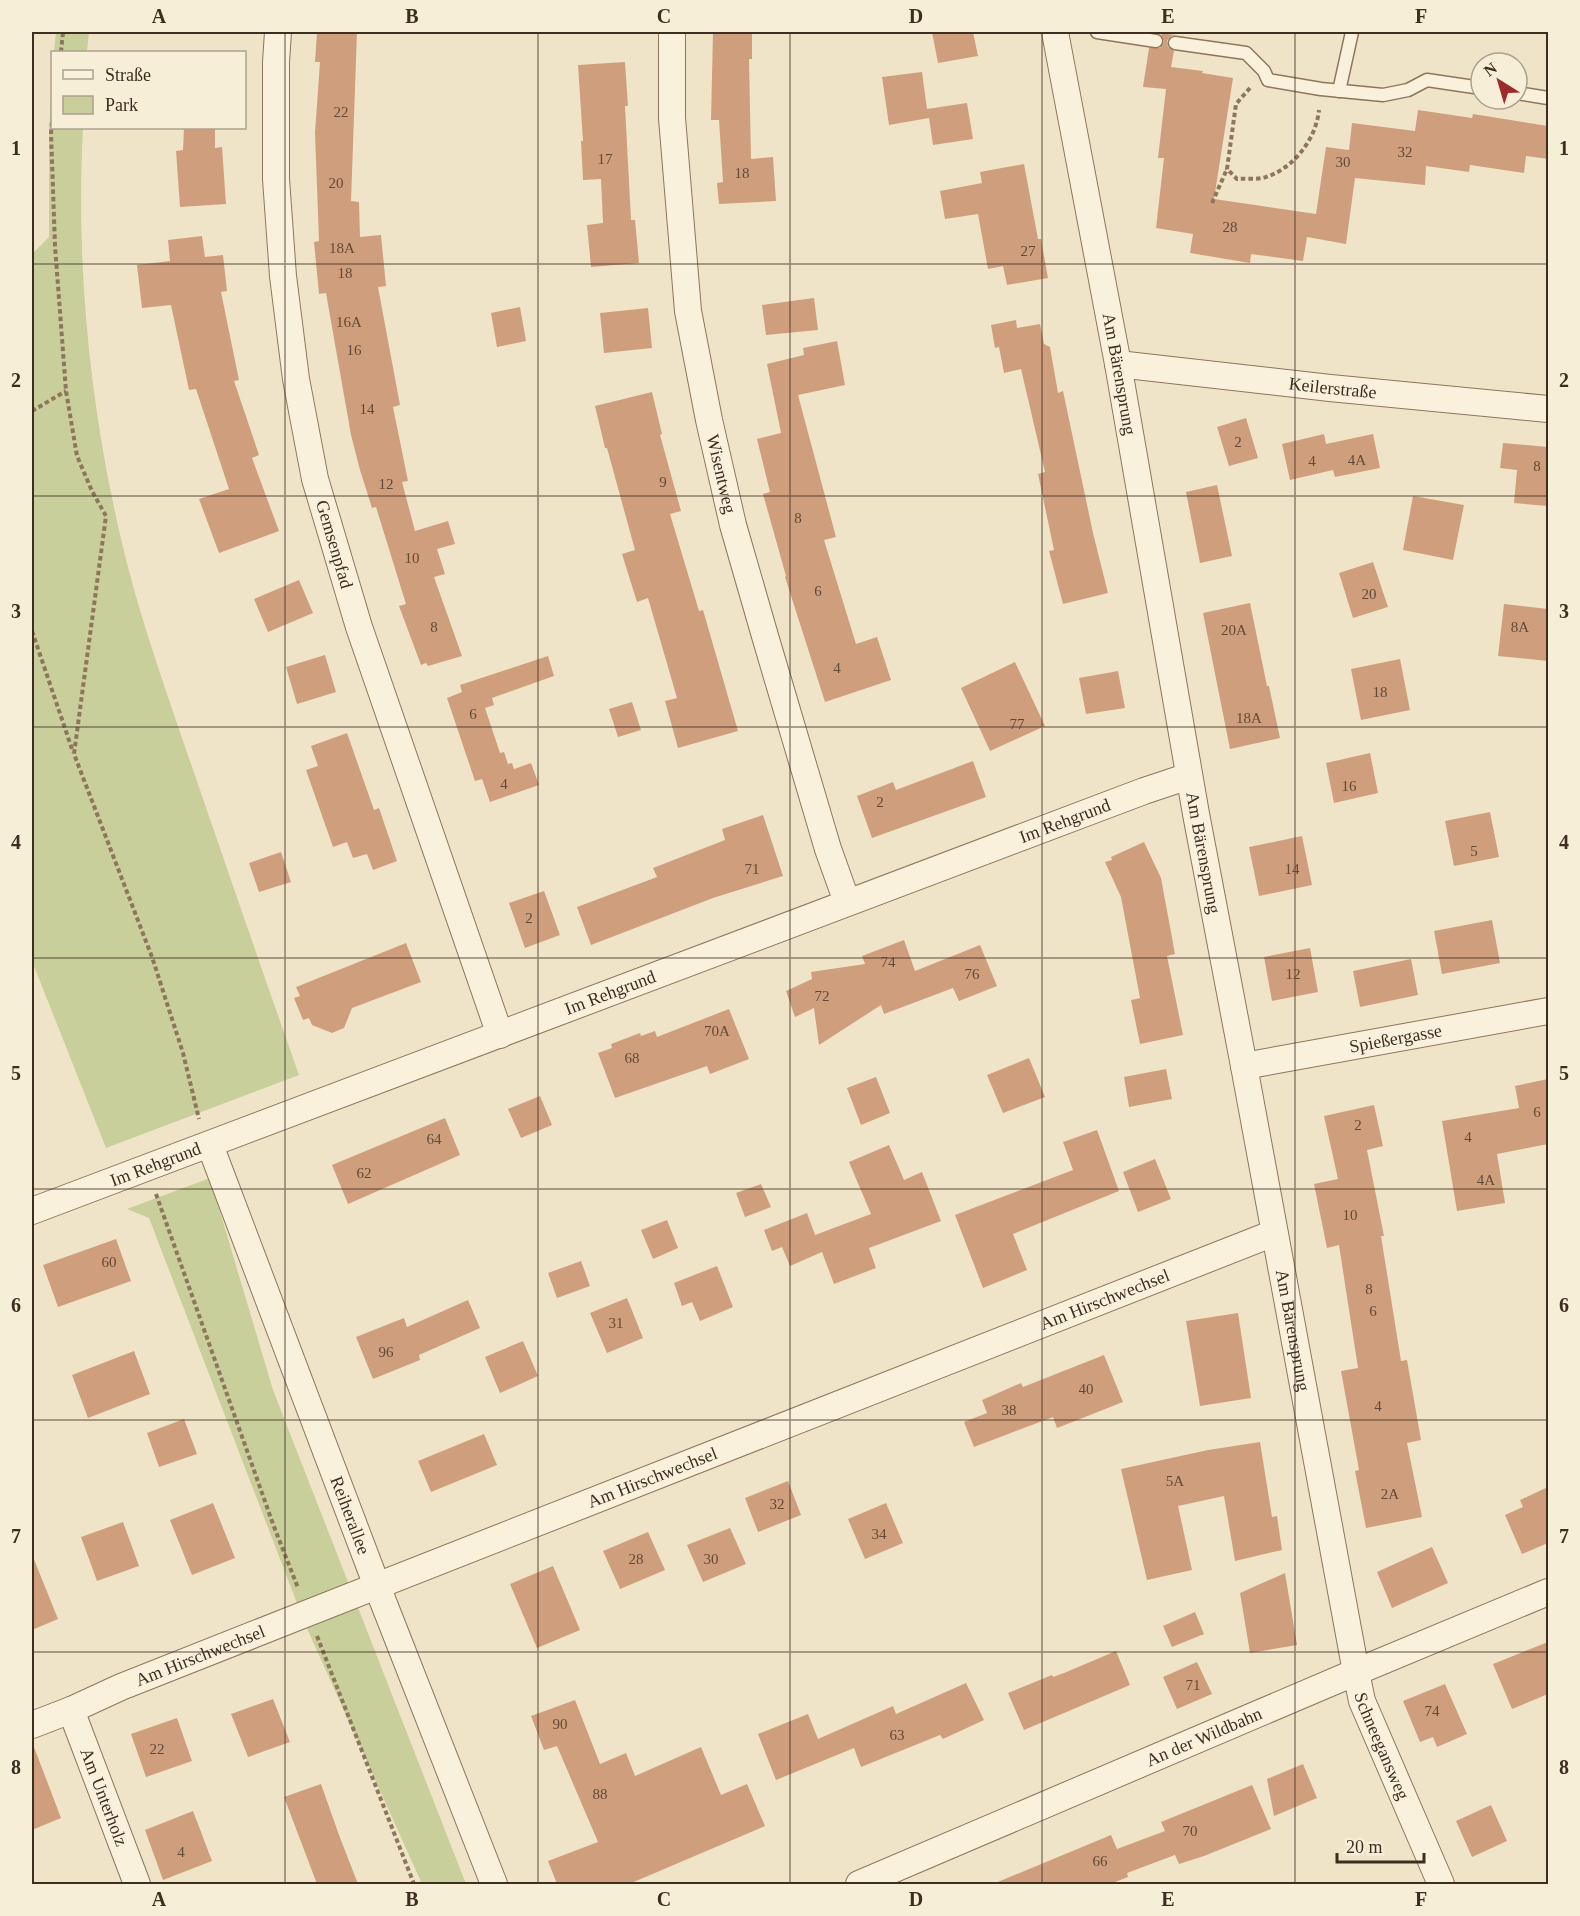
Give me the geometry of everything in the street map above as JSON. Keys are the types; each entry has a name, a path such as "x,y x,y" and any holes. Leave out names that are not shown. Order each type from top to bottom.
{"street":[{"name":"Gemsenpfad","path":"278,32 276,179 283,276 296,379 315,479 359,627 500,1035"},
{"name":"Wisentweg","path":"672,32 672,118 688,311 709,420 733,525 828,849 848,902"},
{"name":"Am Bärensprung","path":"1055,32 1118,364 1189,776 1245,1066 1356,1672"},
{"name":"Keilerstraße","path":"1118,364 1330,388 1548,409"},
{"name":"Im Rehgrund","path":"32,1211 848,902 1189,776"},
{"name":"Spießergasse","path":"1245,1066 1548,1011"},
{"name":"Reiherallee","path":"210,1145 377,1586 494,1884"},
{"name":"Am Hirschwechsel","path":"32,1725 121,1687 1274,1233"},
{"name":"An der Wildbahn","path":"859,1884 1548,1592"},
{"name":"Schneegansweg","path":"1356,1672 1362,1701 1441,1884"},
{"name":"Am Unterholz","path":"71,1710 137,1884"}],"lane":[{"path":"1097,32 1156,41"},
{"path":"1339,91 1352,32"},
{"path":"1175,43 1246,53 1264,71 1268,80 1321,89 1383,95 1408,90 1427,80 1469,86"},
{"path":"1529,95 1548,98"}],"path":[{"path":"61,51 63,32"},
{"path":"1212,203 1227,169 1236,104 1264,71"},
{"path":"1227,169 1238,179 1264,178 1283,169 1302,151 1317,126 1321,89"},
{"path":"51,129 56,246 66,391 77,456 106,516 74,754"},
{"path":"32,411 66,391"},
{"path":"32,631 74,754 152,957 183,1053 198,1116 210,1145"},
{"path":"146,1168 273,1524 414,1884"}],"green space":[{"path":"56,32 89,32 87,51 54,51"},
{"path":"51,96 51,129 83,129 82,243 90,359 107,474 133,586 156,661 299,1075 106,1148 32,961 32,254 49,237"},
{"path":"210,1178 273,1390 466,1884 422,1884 305,1624 149,1218 127,1209"}],"building":[{"path":"317,32 357,32 351,201 359,202 360,237 381,235 386,286 378,287 400,405 393,407 408,481 402,482 415,531 448,521 455,544 437,549 445,574 434,577 462,656 428,666 426,663 421,665 399,606 406,604 376,507 372,508 360,470 351,435 326,293 319,294 314,242 319,241 315,133 320,62 315,62"},
{"path":"713,32 752,32 752,59 749,59 751,159 773,157 776,201 719,204 717,183 723,182 719,120 711,120"},
{"path":"932,32 973,32 978,56 938,63"},
{"path":"1152,32 1176,35 1171,36 1167,41 1168,47 1174,51 1171,67 1233,78 1214,199 1316,214 1326,147 1349,150 1352,123 1415,131 1418,110 1472,118 1473,114 1548,126 1548,159 1526,156 1524,173 1470,165 1469,172 1426,166 1425,185 1355,178 1346,244 1307,237 1303,261 1251,254 1250,263 1190,253 1193,234 1156,228 1164,158 1158,158 1166,89 1143,87 1149,48 1160,48 1164,42 1161,34"},
{"path":"625,62 631,220 635,220 639,263 591,267 587,225 603,223 601,179 583,180 578,65"},
{"path":"922,72 927,109 967,103 973,139 933,145 928,111 929,118 889,125 882,77"},
{"path":"184,129 215,129 215,148 222,147 226,204 180,207 176,151 183,150"},
{"path":"1024,164 1048,278 1007,285 1003,266 988,269 978,214 945,219 940,191 982,183 980,172"},
{"path":"202,236 205,257 223,255 227,291 221,292 239,380 234,381 259,455 252,458 279,531 219,553 199,499 229,489 196,389 189,390 171,305 142,308 137,265 170,261 168,240"},
{"path":"814,298 818,330 766,335 762,305"},
{"path":"520,307 526,341 497,347 491,313"},
{"path":"648,308 652,348 604,353 600,313"},
{"path":"1016,320 1017,328 1040,324 1044,344 1050,347 1058,393 1063,391 1108,593 1063,604 1049,551 1054,550 1038,474 1045,472 1021,369 1004,373 999,347 995,348 991,325"},
{"path":"837,341 845,385 798,395 836,537 824,540 856,644 877,637 891,680 825,702 785,577 763,494 770,492 757,439 781,433 767,364 804,355 803,348"},
{"path":"652,392 662,434 660,435 681,511 670,514 699,611 703,610 738,731 678,748 665,701 677,698 648,598 637,602 622,554 635,550 595,406"},
{"path":"1246,418 1258,458 1229,466 1217,427"},
{"path":"1324,434 1326,444 1373,434 1380,468 1335,477 1333,470 1290,480 1282,444"},
{"path":"1503,443 1548,447 1548,506 1514,503 1517,470 1500,468"},
{"path":"1217,485 1232,556 1200,563 1186,492"},
{"path":"1413,496 1464,505 1453,560 1403,550"},
{"path":"1373,562 1388,607 1353,618 1339,573"},
{"path":"299,580 313,613 268,632 254,599"},
{"path":"1250,603 1280,738 1230,749 1203,613"},
{"path":"1504,604 1548,609 1548,661 1498,656"},
{"path":"325,655 336,692 297,704 286,667"},
{"path":"548,656 554,676 492,698 494,705 485,708 500,753 504,752 508,764 512,763 514,769 531,763 539,785 490,802 482,779 475,781 447,698 462,692 460,685"},
{"path":"1400,659 1410,710 1361,720 1351,669"},
{"path":"1015,662 1045,726 990,751 961,688"},
{"path":"1118,671 1125,708 1086,714 1079,678"},
{"path":"632,702 641,730 618,737 609,709"},
{"path":"347,733 374,810 379,808 397,861 373,870 367,854 353,858 347,842 333,847 306,770 318,766 311,746"},
{"path":"1370,753 1378,793 1334,803 1326,763"},
{"path":"973,761 986,797 872,838 857,796 893,782 896,790"},
{"path":"1490,812 1499,857 1454,866 1445,821"},
{"path":"763,815 783,876 713,898 591,945 577,907 657,877 653,868 725,840 722,829"},
{"path":"1302,836 1312,885 1259,896 1249,847"},
{"path":"1144,842 1161,878 1175,954 1167,956 1183,1035 1140,1044 1131,1000 1140,998 1121,897 1105,862"},
{"path":"281,852 291,882 259,892 249,863"},
{"path":"544,891 560,935 525,948 509,903"},
{"path":"1492,920 1500,963 1442,974 1434,931"},
{"path":"904,940 915,971 980,945 997,986 959,1001 953,988 884,1014 881,1005 819,1045 814,1008 795,1017 786,991 812,979 811,972 865,964 862,956"},
{"path":"406,943 421,982 352,1008 344,1028 332,1033 312,1025 309,1018 303,1020 294,998 300,996 296,987"},
{"path":"1310,948 1318,992 1272,1001 1264,957"},
{"path":"1411,959 1418,995 1360,1007 1353,971"},
{"path":"729,1009 749,1059 710,1074 707,1066 615,1098 598,1053 612,1048 611,1044 640,1033 641,1036 655,1031 657,1037"},
{"path":"1029,1058 1045,1097 1003,1113 987,1075"},
{"path":"1166,1069 1172,1099 1129,1107 1124,1077"},
{"path":"876,1077 890,1113 861,1125 847,1088"},
{"path":"1548,1079 1548,1144 1497,1154 1505,1203 1457,1211 1442,1121 1519,1108 1515,1086"},
{"path":"540,1096 552,1125 521,1138 508,1109"},
{"path":"1374,1105 1383,1146 1367,1150 1384,1236 1381,1236 1401,1361 1407,1360 1421,1440 1407,1443 1422,1517 1366,1528 1355,1471 1359,1470 1341,1371 1358,1368 1339,1245 1327,1248 1314,1184 1338,1179 1324,1116"},
{"path":"445,1118 460,1155 348,1204 332,1165"},
{"path":"1097,1130 1119,1191 1013,1234 1027,1270 983,1288 955,1215 1073,1170 1063,1142"},
{"path":"889,1145 904,1180 922,1172 941,1221 869,1248 876,1268 834,1284 822,1252 790,1266 782,1247 772,1251 764,1230 807,1213 815,1235 871,1214 849,1162"},
{"path":"1155,1159 1171,1199 1138,1212 1123,1172"},
{"path":"761,1184 771,1207 745,1217 736,1193"},
{"path":"667,1220 678,1248 653,1259 641,1230"},
{"path":"116,1239 131,1281 58,1307 43,1265"},
{"path":"581,1261 590,1286 557,1298 548,1273"},
{"path":"717,1266 733,1307 700,1321 692,1302 682,1306 674,1283"},
{"path":"627,1298 643,1338 607,1353 590,1313"},
{"path":"468,1300 480,1328 419,1355 420,1360 373,1379 356,1337 404,1318 407,1327"},
{"path":"1238,1313 1251,1398 1200,1406 1186,1321"},
{"path":"523,1341 538,1376 500,1393 485,1357"},
{"path":"134,1351 150,1394 88,1418 72,1375"},
{"path":"1104,1355 1123,1402 1057,1428 1053,1417 974,1447 964,1422 987,1413 982,1400 1021,1383 1023,1387"},
{"path":"184,1419 197,1454 159,1467 147,1433"},
{"path":"484,1434 497,1465 431,1492 418,1461"},
{"path":"1260,1442 1272,1517 1277,1516 1282,1550 1235,1561 1224,1496 1178,1506 1192,1570 1147,1580 1121,1469 1208,1450"},
{"path":"788,1481 801,1515 758,1532 745,1498"},
{"path":"1548,1487 1548,1543 1522,1554 1505,1515 1523,1507 1520,1500"},
{"path":"213,1503 235,1558 192,1575 170,1520"},
{"path":"886,1503 903,1543 865,1559 848,1519"},
{"path":"123,1522 139,1566 97,1581 81,1537"},
{"path":"730,1528 746,1564 703,1582 687,1545"},
{"path":"648,1532 665,1570 620,1589 603,1551"},
{"path":"1432,1547 1448,1583 1392,1608 1377,1572"},
{"path":"32,1557 58,1619 32,1630"},
{"path":"553,1566 580,1630 537,1648 510,1584"},
{"path":"1285,1573 1297,1645 1250,1653 1240,1593"},
{"path":"1195,1612 1204,1634 1172,1647 1163,1626"},
{"path":"1548,1642 1548,1694 1512,1709 1493,1664"},
{"path":"1116,1651 1130,1685 1024,1730 1008,1693"},
{"path":"1197,1662 1212,1694 1177,1709 1163,1677"},
{"path":"966,1683 984,1720 943,1739 940,1735 861,1767 854,1748 776,1780 758,1734 808,1714 818,1739 893,1706 896,1714"},
{"path":"1445,1684 1467,1734 1437,1747 1433,1737 1420,1742 1403,1701"},
{"path":"273,1699 290,1742 248,1757 231,1714"},
{"path":"575,1700 600,1764 626,1753 635,1776 701,1747 721,1795 747,1784 765,1826 629,1884 557,1884 548,1861 598,1842 557,1746 544,1750 531,1716"},
{"path":"177,1718 192,1761 146,1777 131,1734"},
{"path":"32,1747 34,1747 61,1818 32,1830"},
{"path":"1303,1764 1317,1798 1274,1816 1267,1779"},
{"path":"321,1784 358,1884 317,1884 284,1797"},
{"path":"1252,1785 1271,1829 1204,1856 1179,1864 1175,1855 1127,1873 1128,1877 1110,1884 993,1884 1111,1835 1117,1849 1165,1831 1161,1822"},
{"path":"1491,1805 1507,1841 1472,1857 1456,1821"},
{"path":"193,1811 212,1861 163,1880 145,1830"}]}
